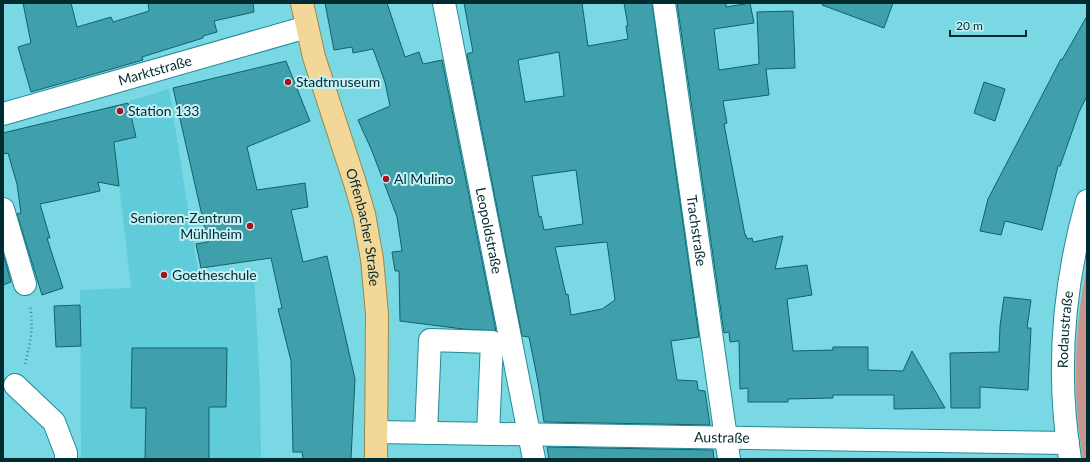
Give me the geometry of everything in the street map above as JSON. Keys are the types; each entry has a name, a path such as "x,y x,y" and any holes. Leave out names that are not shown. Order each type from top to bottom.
{"main road":[{"name":"Offenbacher Straße","path":"302,3 314,57 364,214 372,259 377,314 376,459"}],"street":[{"name":"Leopoldstraße","path":"444,3 534,459"},
{"name":"Trachstraße","path":"664,3 729,459"},
{"name":"Marktstraße","path":"3,114 307,27"},
{"name":"Rodaustraße","path":"1069,451 1064,401 1063,370 1065,312 1071,267 1087,201"},
{"path":"3,209 25,284"},
{"path":"426,433 430,340 492,342 488,434"},
{"path":"16,385 54,422 66,453 66,459"},
{"name":"Austraße","path":"376,432 725,437 1069,451"}],"path":[{"path":"16,385 23,369 31,342 32,316 25,284"}],"shaded area":[{"name":"Goetheschule","path":"169,89 199,278 254,271 260,390 261,459 81,459 80,290 131,288 116,157 116,141 136,137 129,101"},
{"path":"1087,266 1087,459 1083,459 1077,411 1076,362 1079,314"}],"building":[{"path":"23,3 71,3 77,27 111,17 113,22 149,11 148,3 253,3 254,12 214,21 217,32 203,36 203,38 142,57 143,60 31,92 18,47 31,43"},
{"path":"325,3 387,3 405,57 419,52 423,64 442,60 496,331 463,329 400,321 399,271 395,271 392,252 402,251 397,217 372,151 358,120 390,106 385,82 373,49 353,53 352,47 334,50"},
{"path":"464,3 582,3 588,46 628,39 626,26 628,26 624,3 652,3 699,337 671,341 677,380 697,381 698,390 705,391 710,425 544,422 529,337 522,336 467,54 473,52","holes":["559,52 564,96 525,102 518,60","576,170 583,224 544,230 541,216 539,217 532,176","607,242 615,300 602,309 571,315 568,294 566,295 555,247"]},
{"path":"677,3 726,3 726,7 750,3 754,23 714,29 719,70 759,64 757,12 793,11 795,68 766,69 769,95 723,101 727,123 724,124 747,239 752,238 753,242 783,236 775,269 807,265 812,295 787,299 793,351 833,350 833,347 868,347 868,370 903,371 912,351 945,408 894,409 894,395 833,395 833,398 788,399 788,402 748,402 748,388 740,389 739,341 730,342 729,332 724,333"},
{"path":"823,3 893,3 884,28 822,5"},
{"path":"1087,16 1087,96 1079,112 1060,166 1058,166 1042,230 1005,221 1001,235 980,231 988,199 1061,59 1062,60"},
{"name":"Senioren-Zentrum Mühlheim","path":"286,61 310,121 247,147 257,190 305,183 308,207 291,210 303,262 327,256 355,379 351,459 303,459 302,452 293,452 291,361 278,309 282,308 271,258 201,268 196,244 208,242 173,88"},
{"path":"984,82 1005,89 995,121 974,113"},
{"path":"128,103 136,137 114,142 119,186 98,182 100,191 40,204 50,238 47,238 63,288 42,295 17,214 21,213 17,184 8,153 3,154 3,133"},
{"path":"3,253 11,282 3,285"},
{"path":"1004,297 1031,300 1027,328 1031,328 1028,390 980,387 980,408 951,408 950,353 999,352 1000,326"},
{"path":"80,305 81,346 56,347 54,306"},
{"path":"132,348 227,348 226,407 209,407 209,459 145,459 146,408 131,408"},
{"path":"547,447 713,450 714,459 549,459"}],"place":[{"name":"Stadtmuseum","path":"288,82"},
{"name":"Station 133","path":"120,111"},
{"name":"Al Mulino","path":"386,179"},
{"name":"Senioren-Zentrum Mühlheim","path":"250,226"},
{"name":"Goetheschule","path":"164,275"}]}
